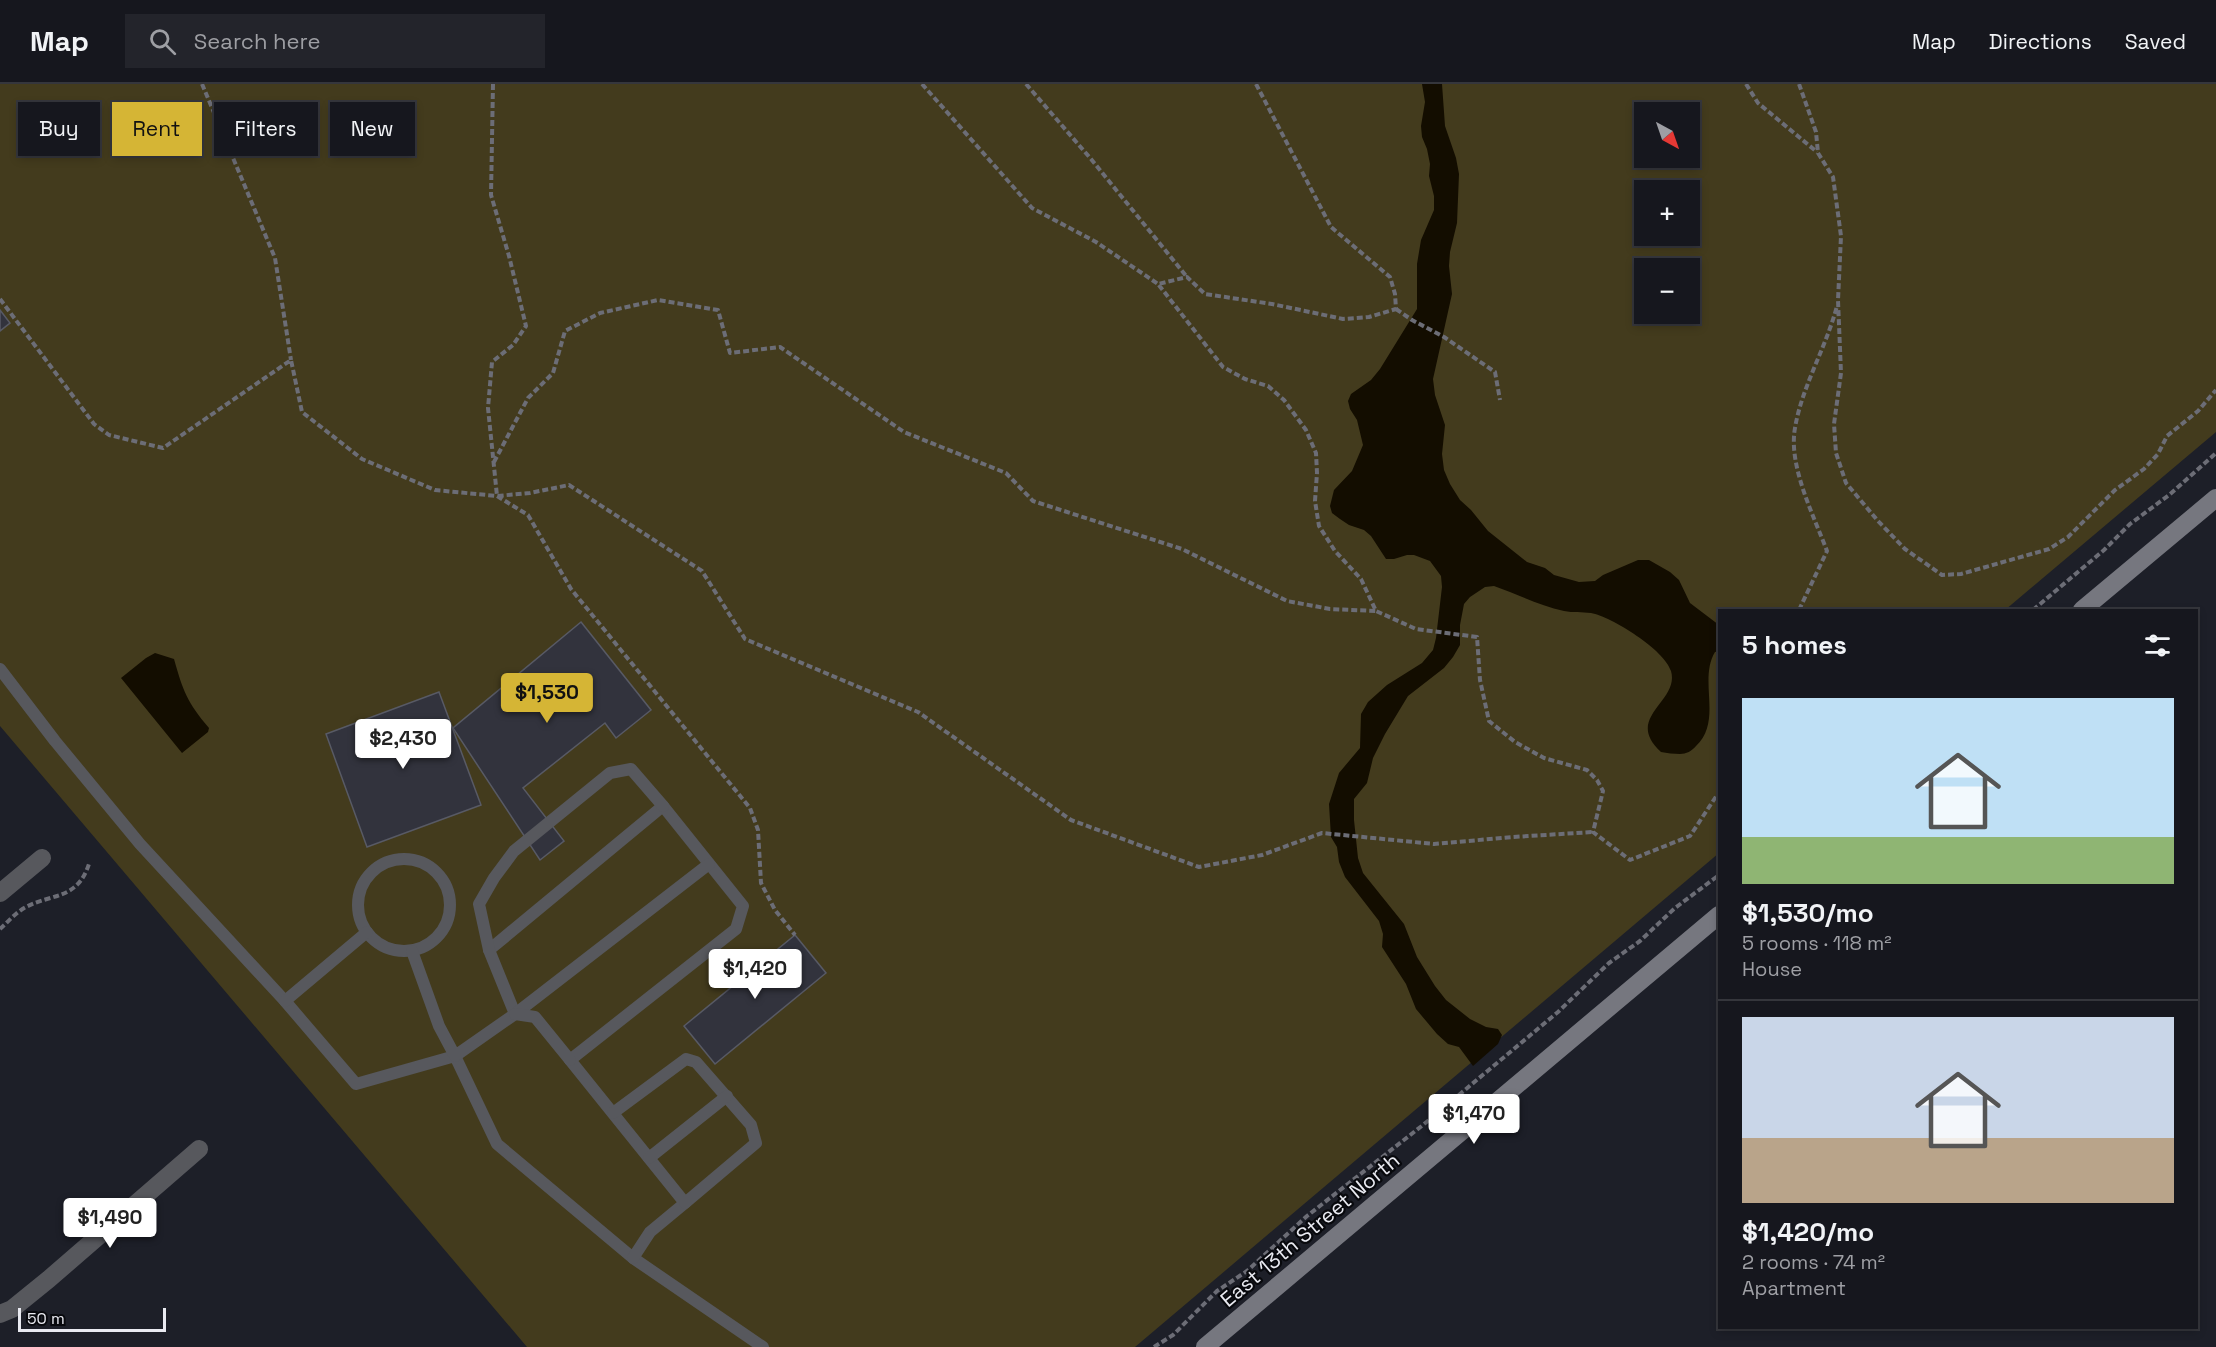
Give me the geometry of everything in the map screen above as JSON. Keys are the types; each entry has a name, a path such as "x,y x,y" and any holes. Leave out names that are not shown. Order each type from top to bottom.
{"main road":[{"path":"2083,609 2216,498"},
{"name":"East 13th Street North","path":"1205,1347 1718,916"}],"street":[{"path":"0,893 42,858"},
{"path":"0,1314 12,1309 198,1149"}],"lane":[{"path":"0,669 54,741 140,844 285,1001 356,1084 455,1056 514,1014 709,864"},
{"path":"514,1014 489,950 479,904 514,850 610,773 631,769 743,906 735,929 570,1060"},
{"path":"489,950 663,806"},
{"path":"403,860 418,862 431,868 442,880 448,893 450,908 446,923 438,936 426,945 412,951 397,951 383,946 370,938 366,932 358,910 359,895 365,881 375,870 388,862 403,860"},
{"path":"285,1001 366,932"},
{"path":"412,951 439,1026 497,1144 633,1258 763,1347"},
{"path":"514,1014 535,1017 685,1203"},
{"path":"613,1113 686,1059 696,1062 727,1096 751,1125 756,1143 650,1232 633,1258"},
{"path":"649,1158 727,1096"}],"path":[{"path":"202,84 275,258 291,360 302,412 362,459 435,490 497,496 530,493 569,485 702,571 745,639 918,712 1071,820 1199,867 1262,855 1322,833 1434,844 1593,832 1630,860 1690,836 1718,794"},
{"path":"493,84 491,195 526,326 513,345 492,362 488,408 497,496"},
{"path":"922,84 1032,208 1096,242 1158,284 1223,367 1245,379 1268,386 1284,400 1306,430 1316,453 1315,501 1319,526 1335,550 1360,579 1376,611"},
{"path":"1026,84 1187,277 1205,294 1272,304 1343,319 1369,317 1396,309"},
{"path":"1256,84 1331,227 1390,277 1396,309"},
{"path":"1746,84 1758,103 1818,153 1833,177 1842,236 1838,300 1841,373 1834,424 1836,453 1846,483 1905,549 1942,574 1960,574 2049,549 2068,537 2115,490 2144,469 2158,454 2167,436 2198,411 2216,390"},
{"path":"1799,84 1816,132 1818,153"},
{"path":"1158,284 1187,277"},
{"path":"0,299 94,424 109,435 163,448 291,360"},
{"path":"494,462 528,398 553,373 566,331 600,314 658,300 718,310 730,352 780,347 904,432 1006,473 1033,501 1182,549 1287,601 1330,609 1376,611 1416,629 1477,637 1480,680 1489,721 1515,742 1544,758 1587,770 1597,780 1603,791 1593,832"},
{"path":"1799,609 1827,551 1804,491 1796,460 1794,429 1804,394 1831,327 1838,300"},
{"path":"1396,309 1444,337 1495,372 1500,400"},
{"path":"2034,609 2104,550 2130,524 2169,495 2216,453"},
{"path":"497,496 528,515 571,589 750,808 758,830 761,883 775,910 795,935"},
{"path":"0,928 24,908 63,894 77,886 84,880 88,864"},
{"path":"1154,1347 1173,1335 1217,1291 1247,1270 1361,1171 1423,1125 1558,1012 1609,963 1640,941 1675,908 1718,876"}],"shaded area":[{"path":"0,84 2216,84 2216,432 2006,609 1718,609 1718,854 1135,1347 527,1347 0,726"},
{"path":"1422,84 1442,84 1445,126 1459,174 1457,223 1449,266 1452,294 1433,379 1435,395 1445,425 1442,454 1444,470 1450,484 1460,500 1488,531 1527,562 1545,568 1554,575 1579,582 1595,581 1603,575 1638,560 1649,560 1679,580 1690,603 1718,624 1718,651 1715,652 1710,663 1708,725 1704,736 1687,753 1661,752 1651,740 1648,729 1650,719 1672,682 1671,671 1667,663 1649,644 1600,616 1555,609 1494,586 1485,587 1464,604 1460,625 1460,645 1453,657 1444,668 1408,696 1385,734 1373,758 1367,783 1354,799 1358,858 1363,873 1404,924 1417,957 1446,1000 1470,1019 1486,1027 1498,1029 1502,1035 1498,1044 1473,1066 1459,1047 1448,1044 1416,1009 1406,984 1382,947 1383,934 1379,921 1345,877 1339,862 1337,847 1331,837 1329,804 1339,773 1360,748 1361,714 1368,702 1387,685 1422,663 1433,650 1436,638 1442,587 1441,576 1430,561 1414,555 1386,559 1371,536 1364,530 1340,519 1332,513 1330,506 1334,490 1352,471 1363,445 1357,420 1348,401 1351,394 1371,380 1380,369 1417,309 1417,264 1421,240 1434,210 1434,196 1429,176 1430,164 1421,126 1425,102"},
{"path":"155,653 174,659 187,696 209,728 208,732 182,753 121,678"}],"building":[{"path":"0,310 10,323 0,331"},
{"path":"581,622 651,710 616,738 605,723 523,788 564,841 540,860 453,728"},
{"path":"439,692 481,805 367,847 326,734"},
{"path":"795,935 826,973 715,1064 684,1026"}]}
